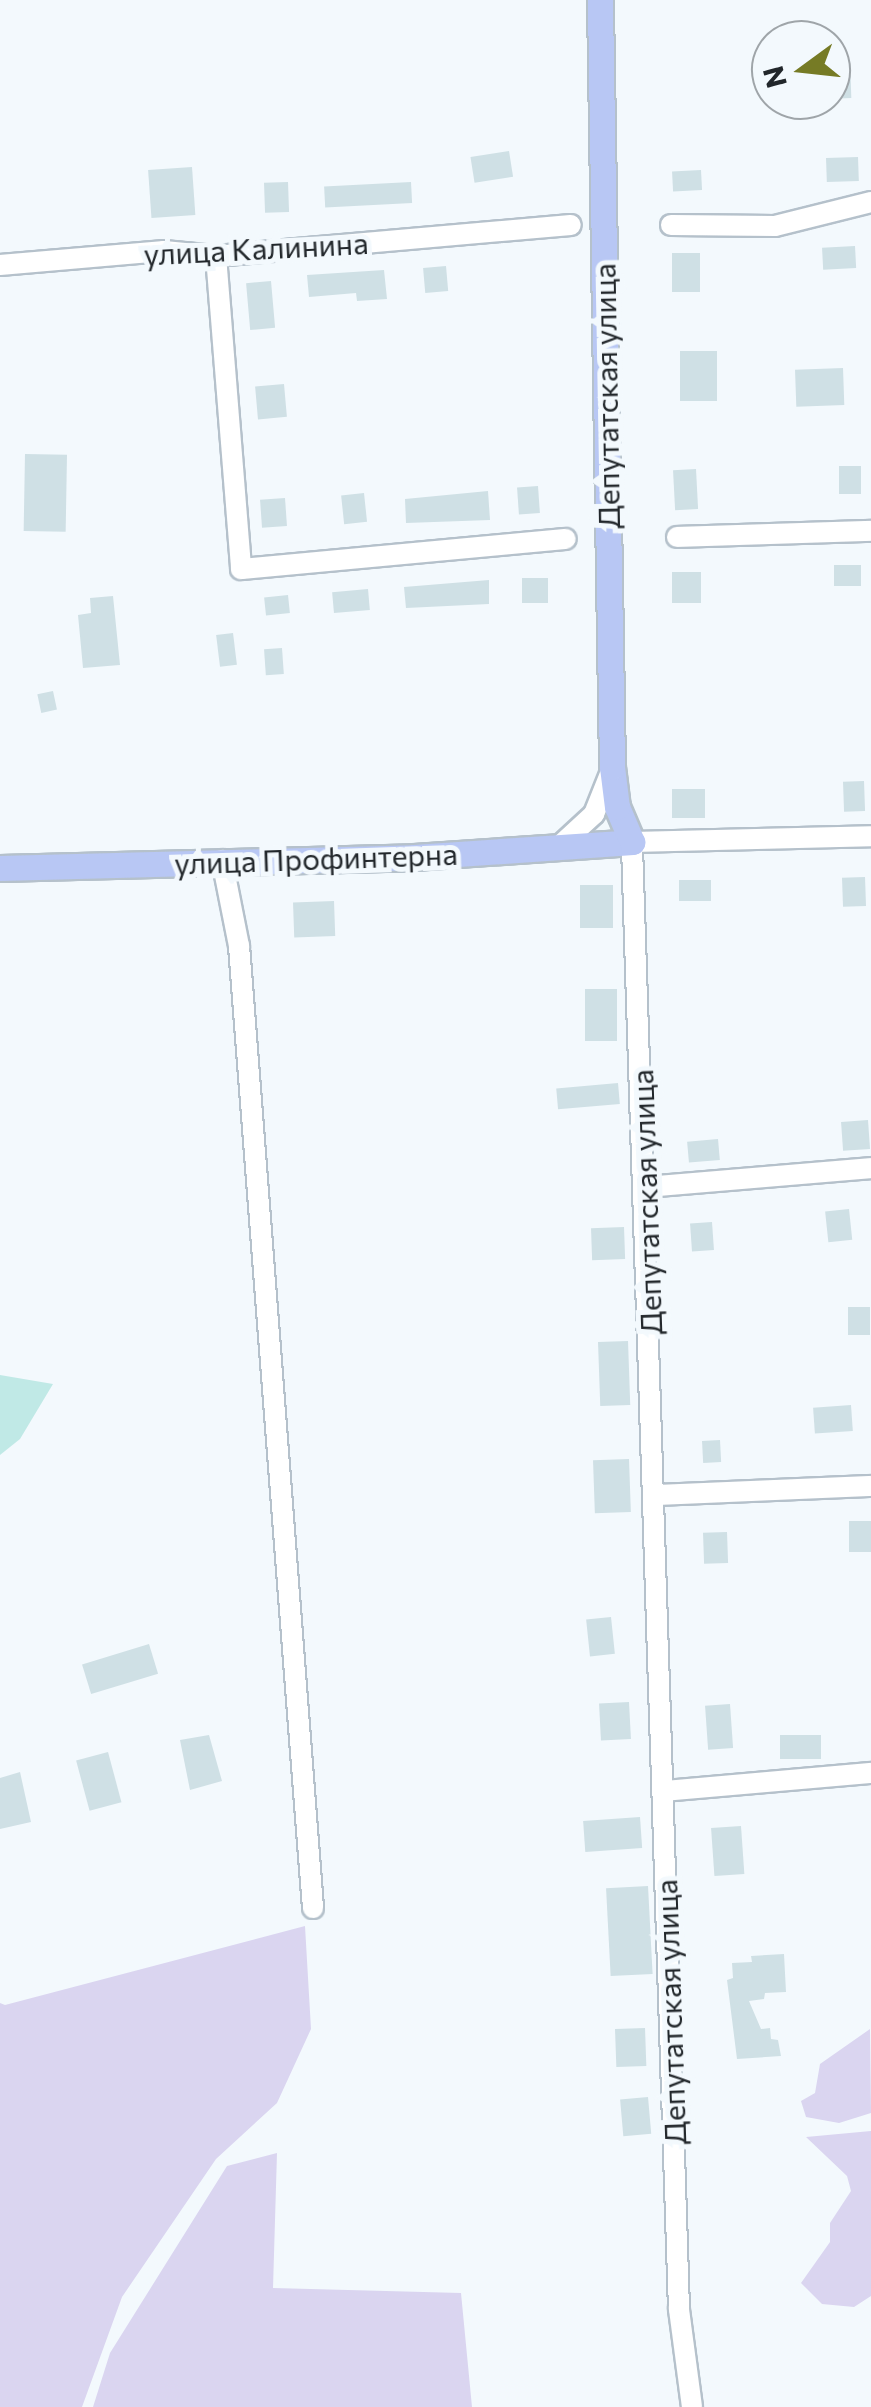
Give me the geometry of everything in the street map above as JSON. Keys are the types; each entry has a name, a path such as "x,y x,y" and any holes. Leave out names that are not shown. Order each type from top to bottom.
{"main road":[{"name":"Депутатская улица","path":"600,0 612,767 617,807 632,842"},
{"name":"улица Профинтерна","path":"0,868 555,850 632,842"}],"street":[{"path":"672,225 775,226 871,202"},
{"name":"улица Калинина","path":"0,265 164,251 216,256 571,225"},
{"path":"216,256 241,570 566,539"},
{"path":"677,537 871,531"},
{"path":"555,850 594,814 612,767"},
{"path":"632,842 871,836"},
{"name":"Депутатская улица","path":"632,842 679,2309 692,2407"},
{"path":"222,860 239,946 312,1908"},
{"path":"646,1188 871,1168"},
{"path":"655,1495 871,1486"},
{"path":"664,1792 871,1773"}],"shaded area":[{"path":"0,1375 53,1384 20,1439 0,1455"},
{"path":"305,1926 311,2029 277,2103 216,2159 122,2297 82,2407 0,2407 0,2003 5,2005"},
{"path":"870,2029 871,2113 839,2123 806,2117 801,2101 815,2093 820,2064"},
{"path":"871,2131 871,2296 854,2307 822,2304 801,2283 830,2242 830,2223 851,2191 847,2176 806,2137"},
{"path":"277,2153 273,2288 461,2293 472,2407 93,2407 110,2353 227,2166"}],"building":[{"path":"509,151 513,177 475,183 470,157"},
{"path":"858,157 859,181 827,182 826,158"},
{"path":"192,167 195,215 151,218 148,170"},
{"path":"701,170 702,190 673,191 672,172"},
{"path":"288,182 289,212 265,213 264,183"},
{"path":"411,182 412,203 325,208 324,187"},
{"path":"855,246 856,268 823,270 822,248"},
{"path":"672,253 700,253 700,292 672,292"},
{"path":"446,266 448,291 425,293 423,268"},
{"path":"384,270 387,299 357,301 356,293 309,297 307,275"},
{"path":"271,281 275,328 250,330 246,283"},
{"path":"680,351 717,351 717,401 680,401"},
{"path":"843,368 844,405 796,407 795,370"},
{"path":"284,384 287,417 258,419 255,387"},
{"path":"25,454 67,455 66,532 24,531"},
{"path":"839,466 861,466 861,494 839,494"},
{"path":"696,469 698,509 675,510 673,470"},
{"path":"538,486 540,513 519,514 517,487"},
{"path":"488,491 490,520 406,523 405,499"},
{"path":"364,493 367,522 344,524 341,495"},
{"path":"285,498 287,526 262,528 260,500"},
{"path":"834,565 861,565 861,586 834,586"},
{"path":"672,572 701,572 701,603 672,603"},
{"path":"522,578 548,578 548,603 522,603"},
{"path":"489,580 489,604 406,608 404,587"},
{"path":"368,589 370,610 334,613 332,592"},
{"path":"288,595 290,613 266,615 264,598"},
{"path":"113,596 120,665 83,668 78,615 91,613 90,598"},
{"path":"233,633 237,665 220,667 216,635"},
{"path":"282,648 284,674 266,675 264,649"},
{"path":"53,691 57,710 41,713 37,694"},
{"path":"864,781 865,811 844,812 843,782"},
{"path":"672,789 705,789 705,818 672,818"},
{"path":"865,877 866,906 843,907 842,878"},
{"path":"679,880 711,880 711,901 679,901"},
{"path":"580,885 613,885 613,928 580,928"},
{"path":"334,901 335,936 294,937 293,902"},
{"path":"585,989 617,989 617,1041 585,1041"},
{"path":"618,1083 620,1104 558,1109 556,1088"},
{"path":"868,1120 870,1149 843,1151 841,1122"},
{"path":"718,1139 720,1160 689,1163 687,1142"},
{"path":"849,1209 852,1240 828,1242 825,1212"},
{"path":"712,1222 714,1250 692,1251 690,1224"},
{"path":"624,1227 625,1259 592,1260 591,1228"},
{"path":"848,1307 870,1307 870,1335 848,1335"},
{"path":"628,1341 630,1405 600,1406 598,1342"},
{"path":"851,1405 853,1431 815,1434 813,1408"},
{"path":"720,1440 721,1462 703,1463 702,1441"},
{"path":"629,1459 631,1512 595,1513 593,1460"},
{"path":"849,1521 871,1521 871,1552 849,1552"},
{"path":"727,1532 728,1563 704,1564 703,1533"},
{"path":"611,1617 615,1654 590,1656 586,1620"},
{"path":"149,1644 158,1674 91,1694 82,1664"},
{"path":"629,1702 631,1739 601,1741 599,1704"},
{"path":"730,1704 733,1748 708,1750 705,1706"},
{"path":"209,1735 222,1781 190,1790 180,1740"},
{"path":"780,1735 821,1735 821,1759 780,1759"},
{"path":"108,1752 121,1802 90,1811 76,1761"},
{"path":"20,1772 31,1822 0,1829 0,1778"},
{"path":"640,1817 642,1848 585,1852 583,1821"},
{"path":"741,1826 744,1874 714,1876 711,1828"},
{"path":"648,1886 653,1974 611,1976 606,1888"},
{"path":"784,1954 786,1992 765,1993 764,1999 749,2001 761,2029 770,2028 771,2039 778,2040 781,2056 737,2059 727,1980 733,1978 732,1963 752,1962 751,1956"},
{"path":"645,2028 646,2066 616,2067 615,2029"},
{"path":"648,2097 651,2134 623,2136 620,2099"}]}
